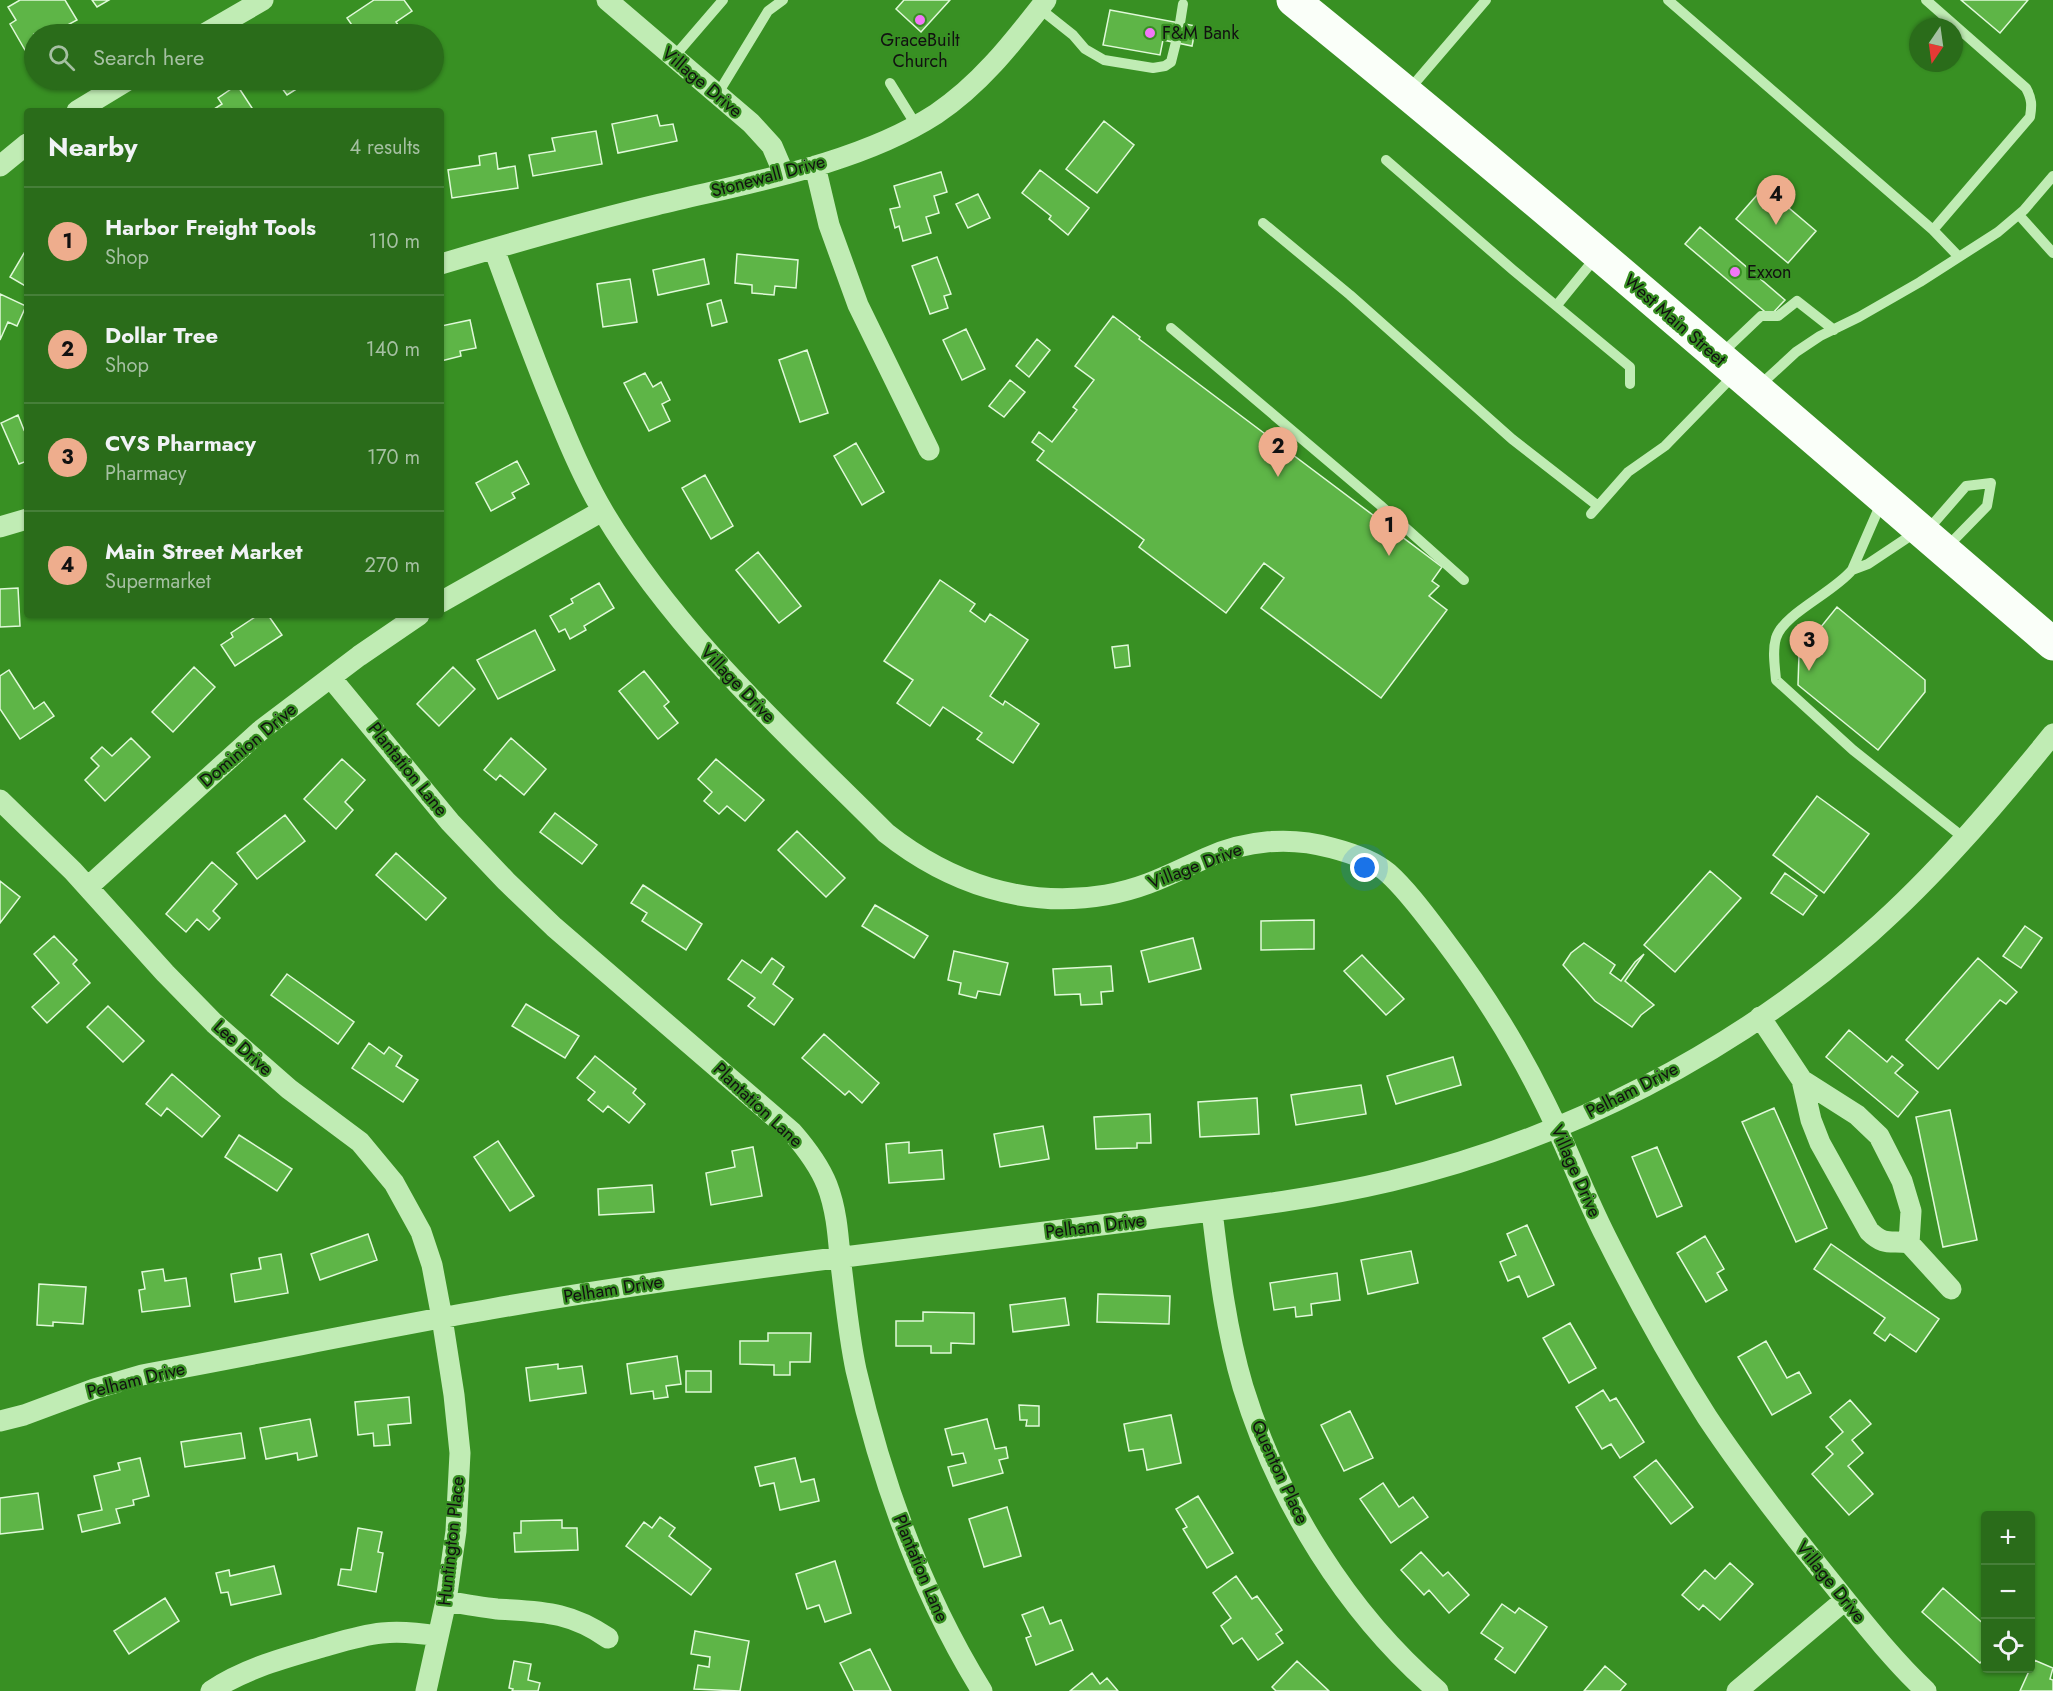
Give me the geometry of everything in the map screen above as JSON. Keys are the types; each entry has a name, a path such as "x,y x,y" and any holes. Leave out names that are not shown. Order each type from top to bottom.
{"main road":[{"name":"West Main Street","path":"1293,0 1598,254 2053,644"}],"street":[{"path":"221,24 263,0"},
{"name":"Village Drive","path":"607,0 762,134 772,146 784,174"},
{"name":"Stonewall Drive","path":"444,263 632,210 815,166 864,149 916,125 968,90 1002,56 1042,4"},
{"path":"82,108 112,90"},
{"path":"0,166 24,146"},
{"path":"815,166 829,225 858,305 929,450"},
{"name":"Village Drive","path":"494,249 578,466 635,562 716,663 886,833 908,850 970,883 997,891 1035,897 1104,896 1138,888 1171,876 1208,857 1239,847 1271,841 1318,844 1346,852 1387,873 1424,914 1458,958 1510,1039 1557,1127 1603,1230 1638,1300 1682,1376 1735,1457 1845,1600 1926,1691"},
{"path":"444,601 603,511"},
{"path":"0,527 24,520"},
{"name":"Dominion Drive","path":"88,887 260,730 415,618"},
{"name":"Plantation Lane","path":"331,678 450,822 506,881 554,927 799,1140 815,1162 827,1186 835,1212 856,1368 877,1449 902,1528 935,1605 982,1691"},
{"name":"Pelham Drive","path":"0,1421 24,1415 94,1389 142,1376 442,1318 669,1280 1212,1211 1327,1194 1456,1163 1557,1127 1608,1105 1661,1077 1801,990 1872,931 1923,883 2053,734"},
{"name":"Lee Drive","path":"0,800 88,887 165,973 221,1029 290,1089 349,1133 374,1157 405,1201 421,1232 432,1265 442,1318"},
{"path":"1760,1017 1802,1080 1811,1120 1820,1143 1869,1231 1886,1243 1909,1244 1951,1289"},
{"path":"1802,1080 1857,1115 1879,1136 1902,1181 1911,1211 1909,1244"},
{"name":"Quenton Place","path":"1212,1211 1231,1336 1243,1386 1272,1461 1314,1542 1342,1584 1371,1623 1438,1691"},
{"name":"Huntington Place","path":"426,1691 446,1601 456,1531 460,1453 442,1318"},
{"path":"1737,1691 1845,1600"},
{"path":"446,1601 494,1608 553,1612 577,1620 608,1638"},
{"path":"211,1691 231,1678 262,1665 361,1636 383,1632 411,1632 438,1636"}],"lane":[{"path":"673,58 723,0"},
{"path":"717,94 768,11 783,0"},
{"path":"1407,93 1486,0"},
{"path":"1668,0 1933,230 1959,257"},
{"path":"1926,0 2026,88 2031,98 2030,117 1933,230"},
{"path":"1042,4 1085,49 1104,60 1153,68 1164,66 1171,62 1176,42"},
{"path":"1180,23 1183,4"},
{"path":"890,83 916,125"},
{"path":"1386,160 1630,367 1630,384"},
{"path":"1737,373 1796,352 1920,282 1998,232 2019,214 2053,176"},
{"path":"2019,214 2053,253"},
{"path":"1263,223 1350,295 1512,439 1598,506"},
{"path":"1557,304 1598,254"},
{"path":"1590,514 1628,472 1665,446 1737,373 1761,316 1779,316 1797,301 1834,330"},
{"path":"1171,328 1380,505 1464,580"},
{"path":"1851,570 1929,538 1987,506 1991,483 1966,486 1929,538"},
{"path":"1883,498 1851,570 1830,591 1780,628 1774,648 1776,680 1853,750 1964,838"}],"building":[{"path":"20,0 65,0 77,20 70,24 24,24 24,48 10,24 16,20 8,7"},
{"path":"92,0 109,0 97,7"},
{"path":"374,0 404,0 412,11 396,22 397,24 351,24 347,18"},
{"name":"GraceBuilt Church","path":"904,0 950,0 921,32 896,9"},
{"path":"1961,0 2028,0 2000,33"},
{"name":"F&M Bank","path":"1110,10 1196,26 1192,46 1163,40 1160,55 1103,45"},
{"path":"230,90 240,90 252,108 216,108 222,104 218,98"},
{"path":"283,90 295,90 287,95"},
{"path":"657,115 660,126 673,124 677,141 618,153 612,124"},
{"path":"1104,121 1134,145 1097,193 1066,169"},
{"path":"596,131 602,164 533,176 529,155 555,151 552,138"},
{"path":"496,153 498,169 515,166 518,188 452,198 448,170 480,165 479,156"},
{"path":"1040,170 1089,208 1068,235 1049,219 1051,216 1022,193"},
{"path":"941,172 947,192 934,196 939,213 926,217 931,233 903,241 899,226 895,228 890,209 900,207 894,186"},
{"path":"1764,187 1816,231 1788,263 1736,219"},
{"path":"978,194 990,218 968,228 956,204"},
{"name":"Exxon","path":"1700,227 1785,300 1770,316 1685,244"},
{"path":"24,253 24,285 10,277"},
{"path":"737,254 798,260 796,288 775,286 774,295 752,293 752,285 735,283"},
{"path":"937,257 951,294 944,296 948,308 930,314 912,266"},
{"path":"704,259 709,284 658,295 653,270"},
{"path":"630,279 637,322 603,327 597,284"},
{"path":"0,294 24,305 24,310 17,326 8,322 0,340"},
{"path":"721,300 727,322 712,326 707,304"},
{"path":"1113,316 1140,337 1139,339 1442,567 1432,581 1439,586 1429,596 1447,610 1381,698 1261,608 1284,578 1264,563 1226,613 1139,547 1144,540 1037,460 1044,451 1032,442 1039,432 1052,442 1077,410 1073,407 1094,380 1075,366"},
{"path":"470,320 476,348 460,351 461,356 444,360 444,325"},
{"path":"966,329 985,369 962,380 943,340"},
{"path":"1037,339 1050,350 1029,377 1016,366"},
{"path":"807,350 828,413 800,422 779,360"},
{"path":"645,373 653,387 661,382 670,400 662,404 670,421 649,431 624,383"},
{"path":"1010,380 1025,392 1004,417 989,406"},
{"path":"18,415 24,430 24,462 19,464 1,423"},
{"path":"856,443 884,492 862,505 834,456"},
{"path":"517,461 529,484 512,493 515,498 491,511 476,483"},
{"path":"705,475 733,526 711,539 682,488"},
{"path":"758,552 801,606 779,623 736,570"},
{"path":"940,580 975,604 970,611 985,622 990,614 1028,640 990,696 1003,705 1005,701 1039,724 1013,763 977,739 982,733 943,707 930,726 897,703 913,680 884,661"},
{"path":"599,583 614,608 584,626 586,630 570,639 565,629 559,632 550,616 573,603 571,599"},
{"path":"18,588 20,626 0,627 0,589"},
{"path":"1837,607 1925,680 1925,692 1878,750 1798,685 1799,654"},
{"path":"254,618 270,618 282,635 235,666 221,645 233,637 231,633"},
{"path":"535,630 555,670 498,699 477,660"},
{"path":"1128,645 1130,666 1115,668 1112,647"},
{"path":"194,667 215,687 173,732 152,712"},
{"path":"453,667 475,689 439,726 417,704"},
{"path":"9,670 34,709 44,702 54,716 20,739 0,709 0,676"},
{"path":"644,671 669,702 664,706 678,723 658,739 619,691"},
{"path":"131,738 150,757 105,801 85,780 99,766 91,758 102,747 112,756"},
{"path":"511,738 546,769 524,795 500,775 496,780 484,770"},
{"path":"342,759 365,780 345,802 353,810 336,829 304,799"},
{"path":"716,759 764,800 745,821 727,806 719,814 704,801 712,792 698,779"},
{"path":"1817,796 1869,834 1824,893 1773,855"},
{"path":"555,813 597,845 582,864 540,832"},
{"path":"285,815 305,841 257,879 237,853"},
{"path":"797,831 845,878 826,897 778,850"},
{"path":"396,853 446,898 426,920 376,875"},
{"path":"212,862 237,884 213,911 220,918 209,930 197,919 186,932 166,914"},
{"path":"1710,871 1741,898 1675,972 1644,945"},
{"path":"1785,873 1817,896 1803,915 1771,893"},
{"path":"0,881 20,897 0,923"},
{"path":"643,885 702,924 686,950 642,921 647,913 631,903"},
{"path":"875,905 928,936 914,958 862,926"},
{"path":"1314,920 1314,949 1261,950 1261,921"},
{"path":"2025,926 2042,938 2021,968 2003,956"},
{"path":"54,936 77,960 73,964 90,983 47,1023 32,1007 59,983 34,954"},
{"path":"1193,938 1201,969 1149,982 1141,951"},
{"path":"1584,943 1615,965 1610,973 1621,981 1644,954 1625,981 1654,1005 1641,1015 1632,1027 1595,1001 1563,965 1571,953"},
{"path":"954,951 1008,963 1000,995 978,991 976,998 959,994 961,983 948,980"},
{"path":"1362,955 1404,999 1386,1015 1344,971"},
{"path":"772,958 784,967 773,984 793,999 774,1025 748,1006 755,998 728,979 742,960 761,973"},
{"path":"1978,958 2017,992 2006,1004 2000,1000 1938,1069 1906,1040"},
{"path":"1111,966 1113,991 1101,992 1102,1004 1081,1005 1080,994 1055,995 1053,969"},
{"path":"287,974 354,1022 338,1044 271,995"},
{"path":"526,1004 579,1036 565,1058 512,1026"},
{"path":"108,1006 144,1041 123,1062 87,1027"},
{"path":"1849,1030 1887,1062 1892,1056 1903,1065 1895,1073 1918,1092 1898,1117 1826,1057"},
{"path":"824,1034 879,1083 862,1103 849,1091 845,1095 802,1058"},
{"path":"369,1043 384,1054 389,1047 402,1056 396,1066 418,1080 403,1102 352,1068"},
{"path":"595,1056 636,1089 633,1093 645,1104 629,1123 608,1106 603,1112 588,1100 595,1092 577,1078"},
{"path":"1453,1057 1461,1085 1396,1104 1387,1076"},
{"path":"172,1074 220,1116 202,1137 167,1108 161,1116 146,1104"},
{"path":"1361,1085 1366,1114 1296,1125 1291,1095"},
{"path":"1257,1098 1259,1134 1200,1137 1198,1102"},
{"path":"1774,1108 1827,1228 1796,1242 1742,1122"},
{"path":"1950,1110 1977,1240 1943,1247 1916,1117"},
{"path":"1150,1114 1151,1143 1137,1143 1137,1148 1096,1149 1094,1117"},
{"path":"1043,1126 1049,1159 1000,1167 994,1134"},
{"path":"239,1135 292,1169 277,1191 225,1157"},
{"path":"498,1141 534,1196 510,1211 474,1157"},
{"path":"909,1142 909,1153 942,1150 944,1179 889,1183 886,1144"},
{"path":"753,1147 762,1196 711,1205 706,1173 735,1167 732,1151"},
{"path":"1657,1147 1682,1206 1657,1217 1632,1157"},
{"path":"652,1185 654,1212 599,1215 598,1189"},
{"path":"1527,1225 1554,1285 1528,1297 1519,1276 1508,1281 1500,1262 1516,1255 1507,1234"},
{"path":"368,1234 377,1260 320,1280 311,1254"},
{"path":"1705,1236 1724,1269 1717,1273 1727,1290 1706,1302 1677,1253"},
{"path":"1831,1244 1939,1319 1916,1352 1890,1334 1885,1341 1874,1333 1885,1318 1814,1269"},
{"path":"1411,1251 1418,1283 1368,1294 1361,1260"},
{"path":"281,1254 288,1293 235,1302 231,1274 261,1269 259,1258"},
{"path":"163,1269 165,1281 186,1278 190,1306 142,1312 139,1290 145,1289 142,1272"},
{"path":"1337,1273 1340,1300 1311,1304 1312,1315 1296,1317 1295,1307 1274,1310 1270,1283"},
{"path":"39,1284 86,1287 83,1324 53,1322 53,1326 37,1325"},
{"path":"1098,1294 1170,1296 1169,1324 1097,1322"},
{"path":"1065,1298 1069,1325 1013,1332 1010,1305"},
{"path":"923,1312 974,1313 974,1344 951,1343 951,1353 931,1353 931,1346 896,1346 896,1321 923,1321"},
{"path":"1570,1323 1596,1368 1569,1383 1543,1338"},
{"path":"768,1333 811,1333 810,1362 790,1362 790,1375 774,1375 774,1365 740,1364 740,1341 768,1341"},
{"path":"1766,1341 1787,1378 1799,1372 1811,1393 1772,1415 1738,1357"},
{"path":"677,1356 681,1384 666,1386 668,1397 654,1399 653,1391 631,1394 627,1364"},
{"path":"558,1364 558,1369 582,1366 586,1393 530,1401 526,1368"},
{"path":"686,1371 711,1371 711,1392 686,1392"},
{"path":"1603,1390 1610,1401 1616,1398 1644,1442 1620,1458 1611,1444 1602,1449 1576,1407"},
{"path":"409,1397 411,1423 388,1425 390,1445 374,1446 373,1433 358,1435 355,1402"},
{"path":"1850,1400 1871,1424 1852,1440 1863,1453 1848,1466 1873,1494 1849,1515 1812,1474 1833,1454 1826,1447 1843,1432 1830,1417"},
{"path":"1019,1405 1039,1406 1039,1426 1026,1426 1027,1420 1020,1420"},
{"path":"1350,1411 1373,1458 1344,1471 1321,1425"},
{"path":"1171,1415 1181,1463 1147,1470 1143,1449 1129,1451 1124,1424"},
{"path":"310,1419 317,1456 298,1460 297,1453 266,1459 260,1428"},
{"path":"987,1419 995,1449 1006,1447 1008,1458 999,1460 1003,1473 953,1486 948,1467 966,1463 963,1453 952,1455 945,1429"},
{"path":"241,1433 245,1458 185,1467 181,1442"},
{"path":"140,1458 149,1496 133,1500 134,1505 116,1509 120,1523 82,1532 78,1515 102,1510 94,1476 120,1470 118,1463"},
{"path":"795,1458 801,1482 814,1479 819,1501 780,1510 774,1483 760,1486 755,1467"},
{"path":"1656,1460 1693,1507 1671,1524 1634,1477"},
{"path":"1383,1483 1399,1507 1413,1497 1428,1517 1391,1543 1360,1499"},
{"path":"38,1493 43,1529 0,1534 0,1498"},
{"path":"1198,1496 1233,1553 1207,1568 1183,1529 1187,1527 1176,1509"},
{"path":"1007,1507 1021,1556 984,1567 969,1519"},
{"path":"660,1517 675,1528 669,1536 711,1569 691,1595 626,1546 644,1522 652,1528"},
{"path":"562,1520 562,1528 577,1528 578,1550 515,1552 514,1533 521,1533 521,1521"},
{"path":"358,1528 382,1532 378,1552 383,1553 376,1592 338,1585 341,1569 351,1570"},
{"path":"1421,1552 1443,1576 1448,1572 1469,1595 1449,1613 1429,1590 1424,1595 1401,1570"},
{"path":"835,1561 851,1613 825,1622 819,1605 807,1609 796,1574"},
{"path":"1730,1563 1753,1584 1720,1620 1703,1605 1699,1610 1682,1595 1705,1570 1715,1579"},
{"path":"274,1566 281,1594 231,1605 228,1592 221,1593 216,1573 229,1570 230,1576"},
{"path":"1236,1576 1252,1599 1257,1596 1282,1630 1276,1634 1283,1643 1258,1660 1242,1638 1233,1644 1221,1626 1231,1618 1213,1593"},
{"path":"1943,1588 1981,1622 1981,1662 1980,1663 1922,1612"},
{"path":"165,1598 179,1621 129,1654 114,1631"},
{"path":"1502,1604 1515,1613 1519,1608 1547,1627 1515,1673 1495,1659 1503,1648 1481,1633"},
{"path":"1043,1607 1050,1624 1061,1620 1073,1650 1036,1665 1026,1638 1031,1636 1022,1615"},
{"path":"695,1631 749,1641 740,1691 694,1689 698,1665 709,1667 710,1657 691,1654"},
{"path":"870,1649 891,1691 854,1691 840,1663"},
{"path":"2035,1660 2053,1668 2050,1679 2053,1680 2053,1691 2020,1691 2028,1673 2035,1673"},
{"path":"514,1661 531,1664 528,1680 540,1683 538,1691 512,1691 513,1689 509,1688"},
{"path":"1297,1661 1329,1691 1276,1691 1272,1687"},
{"path":"1605,1666 1626,1684 1620,1691 1584,1691"},
{"path":"1092,1673 1100,1684 1107,1678 1118,1691 1070,1691"}],"place":[{"name":"GraceBuilt Church","path":"920,20"},
{"name":"F&M Bank","path":"1150,33"},
{"name":"Main Street Market","path":"1776,225"},
{"name":"Exxon","path":"1735,272"},
{"name":"Dollar Tree","path":"1278,477"},
{"name":"Harbor Freight Tools","path":"1389,556"},
{"name":"CVS Pharmacy","path":"1809,671"}]}
